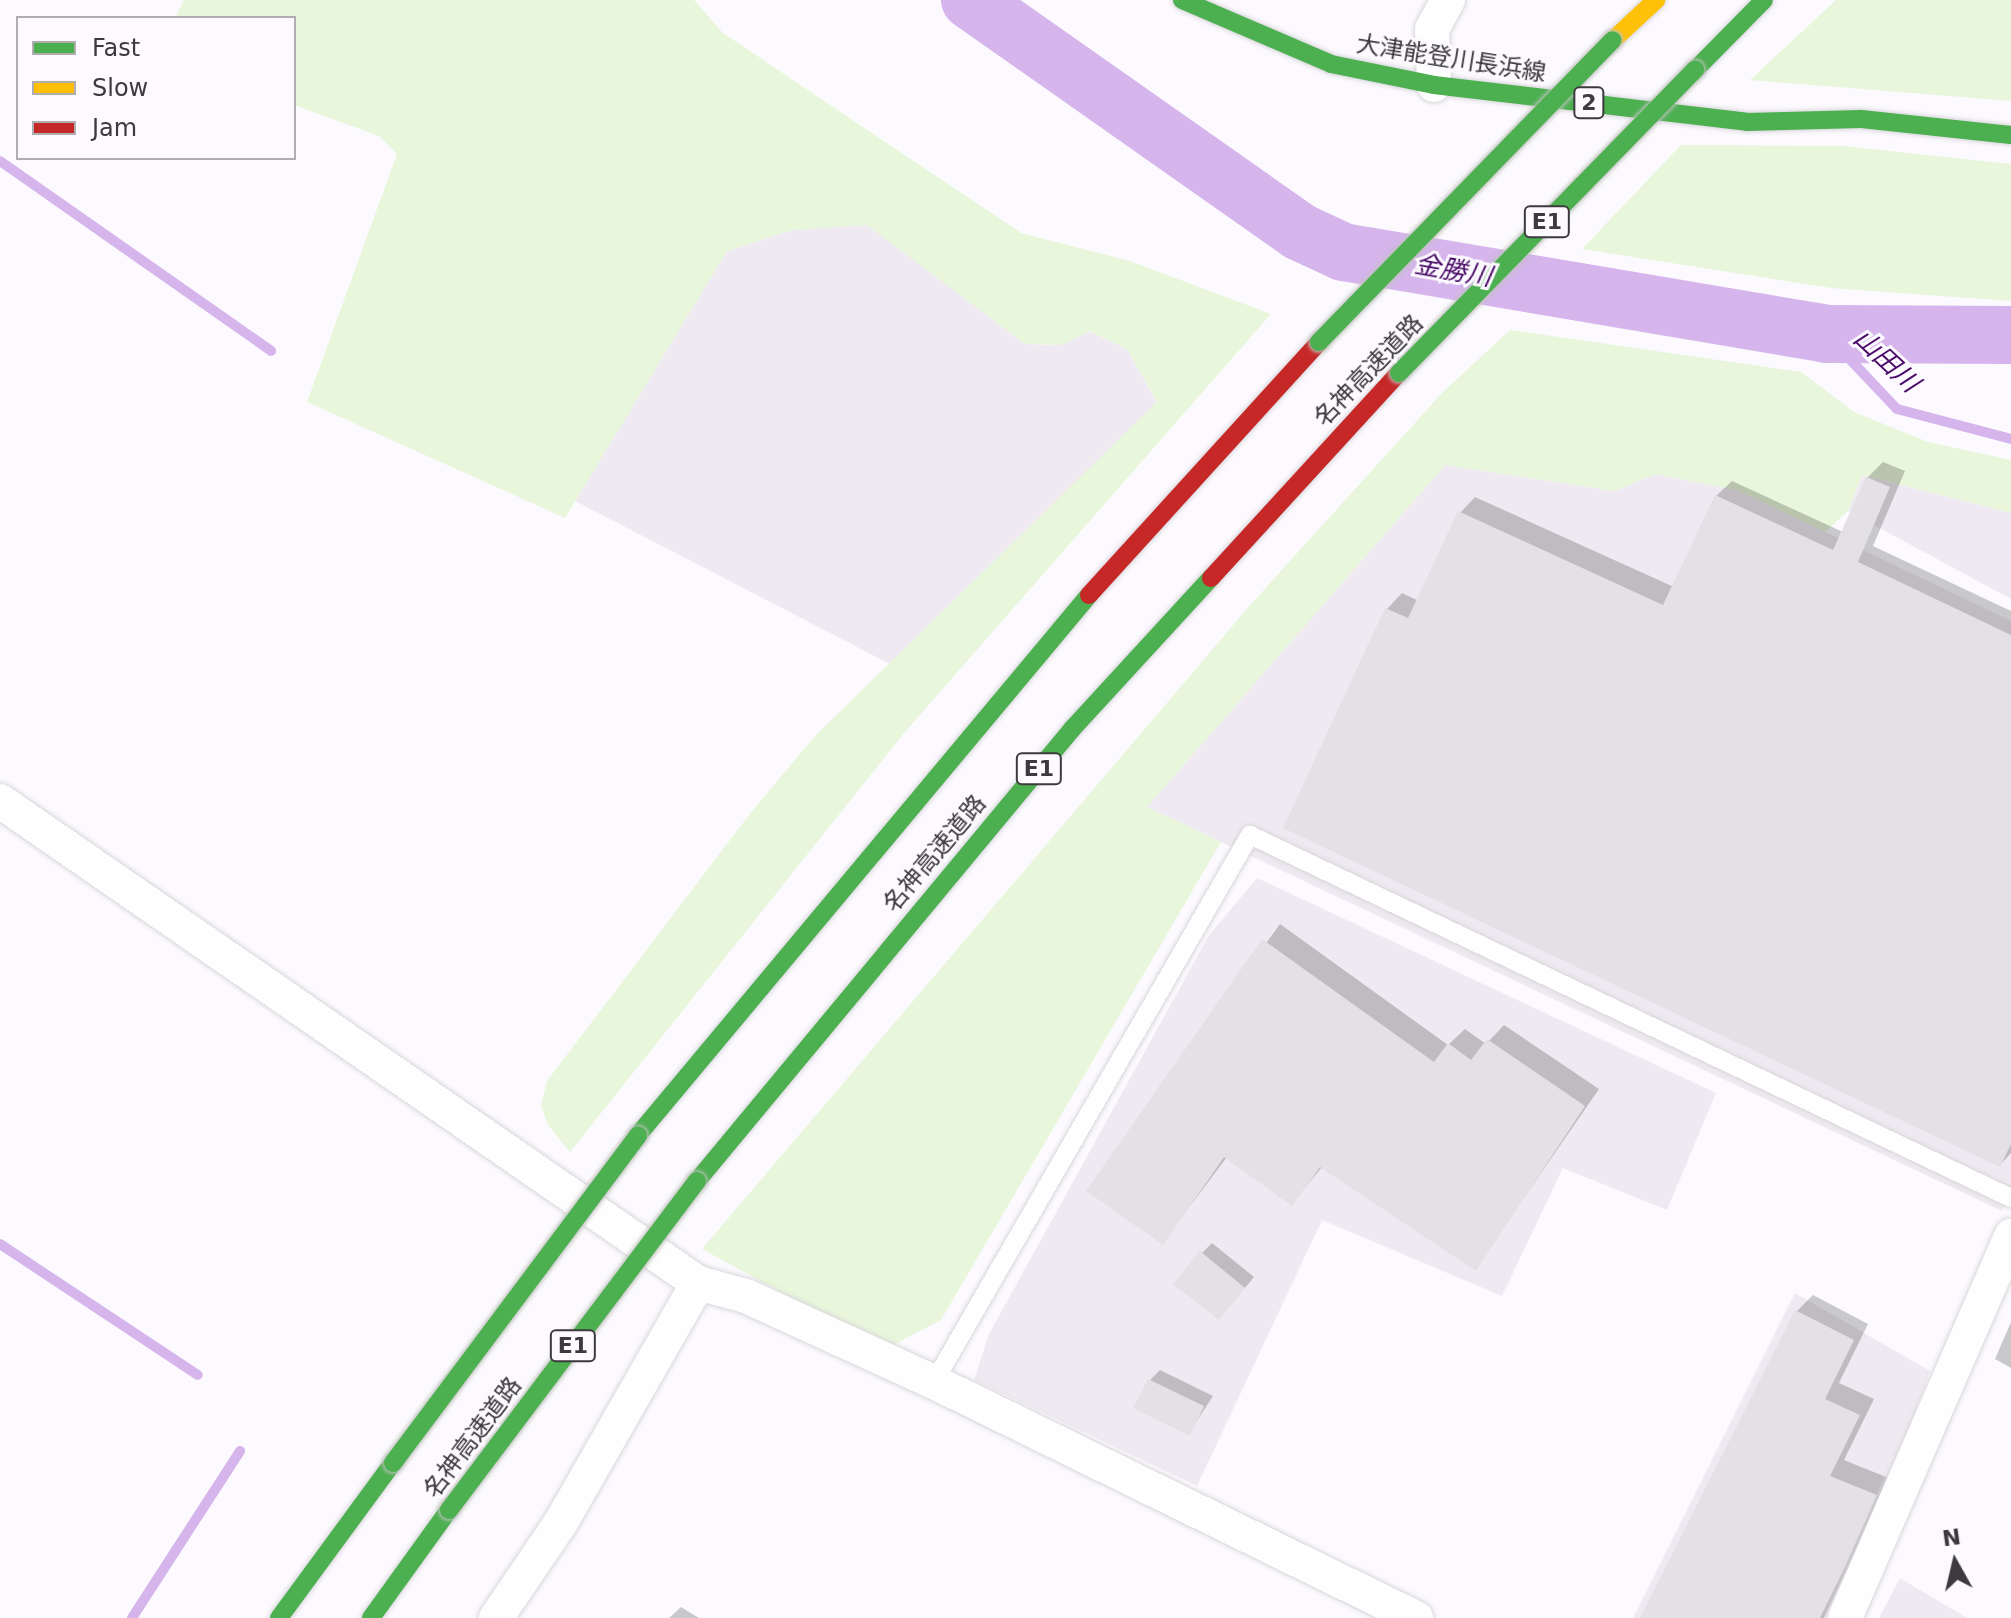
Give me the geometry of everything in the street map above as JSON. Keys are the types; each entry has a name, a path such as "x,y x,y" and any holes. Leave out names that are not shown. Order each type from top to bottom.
{"main road":[{"name":"大津能登川長浜線","path":"1182,0 1331,64 1434,85 1747,122 1861,119 2011,135"},
{"name":"名神高速道路","path":"279,1618 638,1135 1018,673 1319,342 1613,40 1656,0"},
{"name":"名神高速道路","path":"371,1618 697,1181 1084,716 1399,373 1764,0"}],"street":[{"path":"1434,85 1432,29 1448,0"},
{"path":"0,801 698,1283 746,1296 934,1382 1416,1618"},
{"path":"1845,1618 2011,1236"},
{"path":"496,1618 560,1524 698,1283"}],"lane":[{"path":"934,1382 1250,835 2011,1198"}],"shaded area":[{"path":"867,224 1025,344 1061,345 1088,331 1127,349 1157,403 890,664 575,501 727,251 793,230"},
{"path":"1445,465 1615,491 1655,474 1737,490 2011,621 2011,1196 2002,1211 1147,807"},
{"path":"1862,475 2011,513 2011,599 1848,511"},
{"path":"1257,878 1716,1093 1667,1210 1563,1168 1502,1296 1322,1220 1197,1486 974,1380 989,1334 1209,935"},
{"path":"1795,1293 1930,1371 1876,1523 1828,1618 1633,1618"},
{"path":"1900,1578 1967,1618 1879,1618"}],"green space":[{"path":"184,0 694,0 723,33 1021,233 1130,261 1271,314 904,733 570,1152 548,1125 541,1106 547,1081 752,811 816,735 1157,402 1127,349 1089,331 1061,345 1025,344 867,225 793,230 727,251 565,518 307,402 397,154 379,136 296,106 296,16 176,16"},
{"path":"1836,0 2011,0 2011,101 1750,80"},
{"path":"1681,145 1843,146 2011,164 2011,301 1831,288 1582,249"},
{"path":"1510,330 1801,372 1854,412 1928,442 2011,460 2011,513 1862,475 1848,511 1825,532 1737,490 1655,474 1615,491 1445,465 1147,807 1221,842 941,1320 885,1349 702,1249 1252,603 1442,393"}],"building":[{"path":"1866,477 1890,487 1858,562 2011,635 2011,1144 2000,1167 1283,828 1385,608 1408,618 1458,511 1663,605 1715,495 1833,550"},
{"path":"1262,939 1434,1062 1448,1043 1471,1060 1487,1039 1585,1106 1476,1271 1320,1167 1292,1206 1224,1157 1163,1245 1086,1191"},
{"path":"1200,1251 1245,1288 1219,1320 1173,1284"},
{"path":"1795,1310 1854,1340 1825,1399 1860,1415 1830,1476 1877,1495 1820,1618 1640,1618"},
{"path":"1148,1379 1204,1406 1190,1436 1133,1408"}],"waterway":[{"name":"金勝川","path":"970,0 1300,232 1343,252 1826,334 2011,335"},
{"path":"0,161 271,351"},
{"name":"山田川","path":"1826,334 1897,409 2011,439"},
{"path":"0,1244 198,1375"},
{"path":"132,1618 240,1451"}],"traffic: fast":[{"path":"1182,0 1331,64 1434,85 1747,122 1861,119 2011,135"},
{"path":"1695,70 1764,0"},
{"path":"1319,342 1613,40"},
{"path":"1399,373 1695,70"},
{"path":"697,1181 1073,728 1211,578"},
{"path":"638,1135 1089,595"},
{"path":"393,1463 638,1135"},
{"path":"449,1510 697,1181"},
{"path":"279,1618 393,1463"},
{"path":"371,1618 449,1510"}],"traffic: slow":[{"path":"1613,40 1656,0"}],"traffic: jam":[{"path":"1089,595 1319,342"},
{"path":"1211,578 1399,373"}]}
